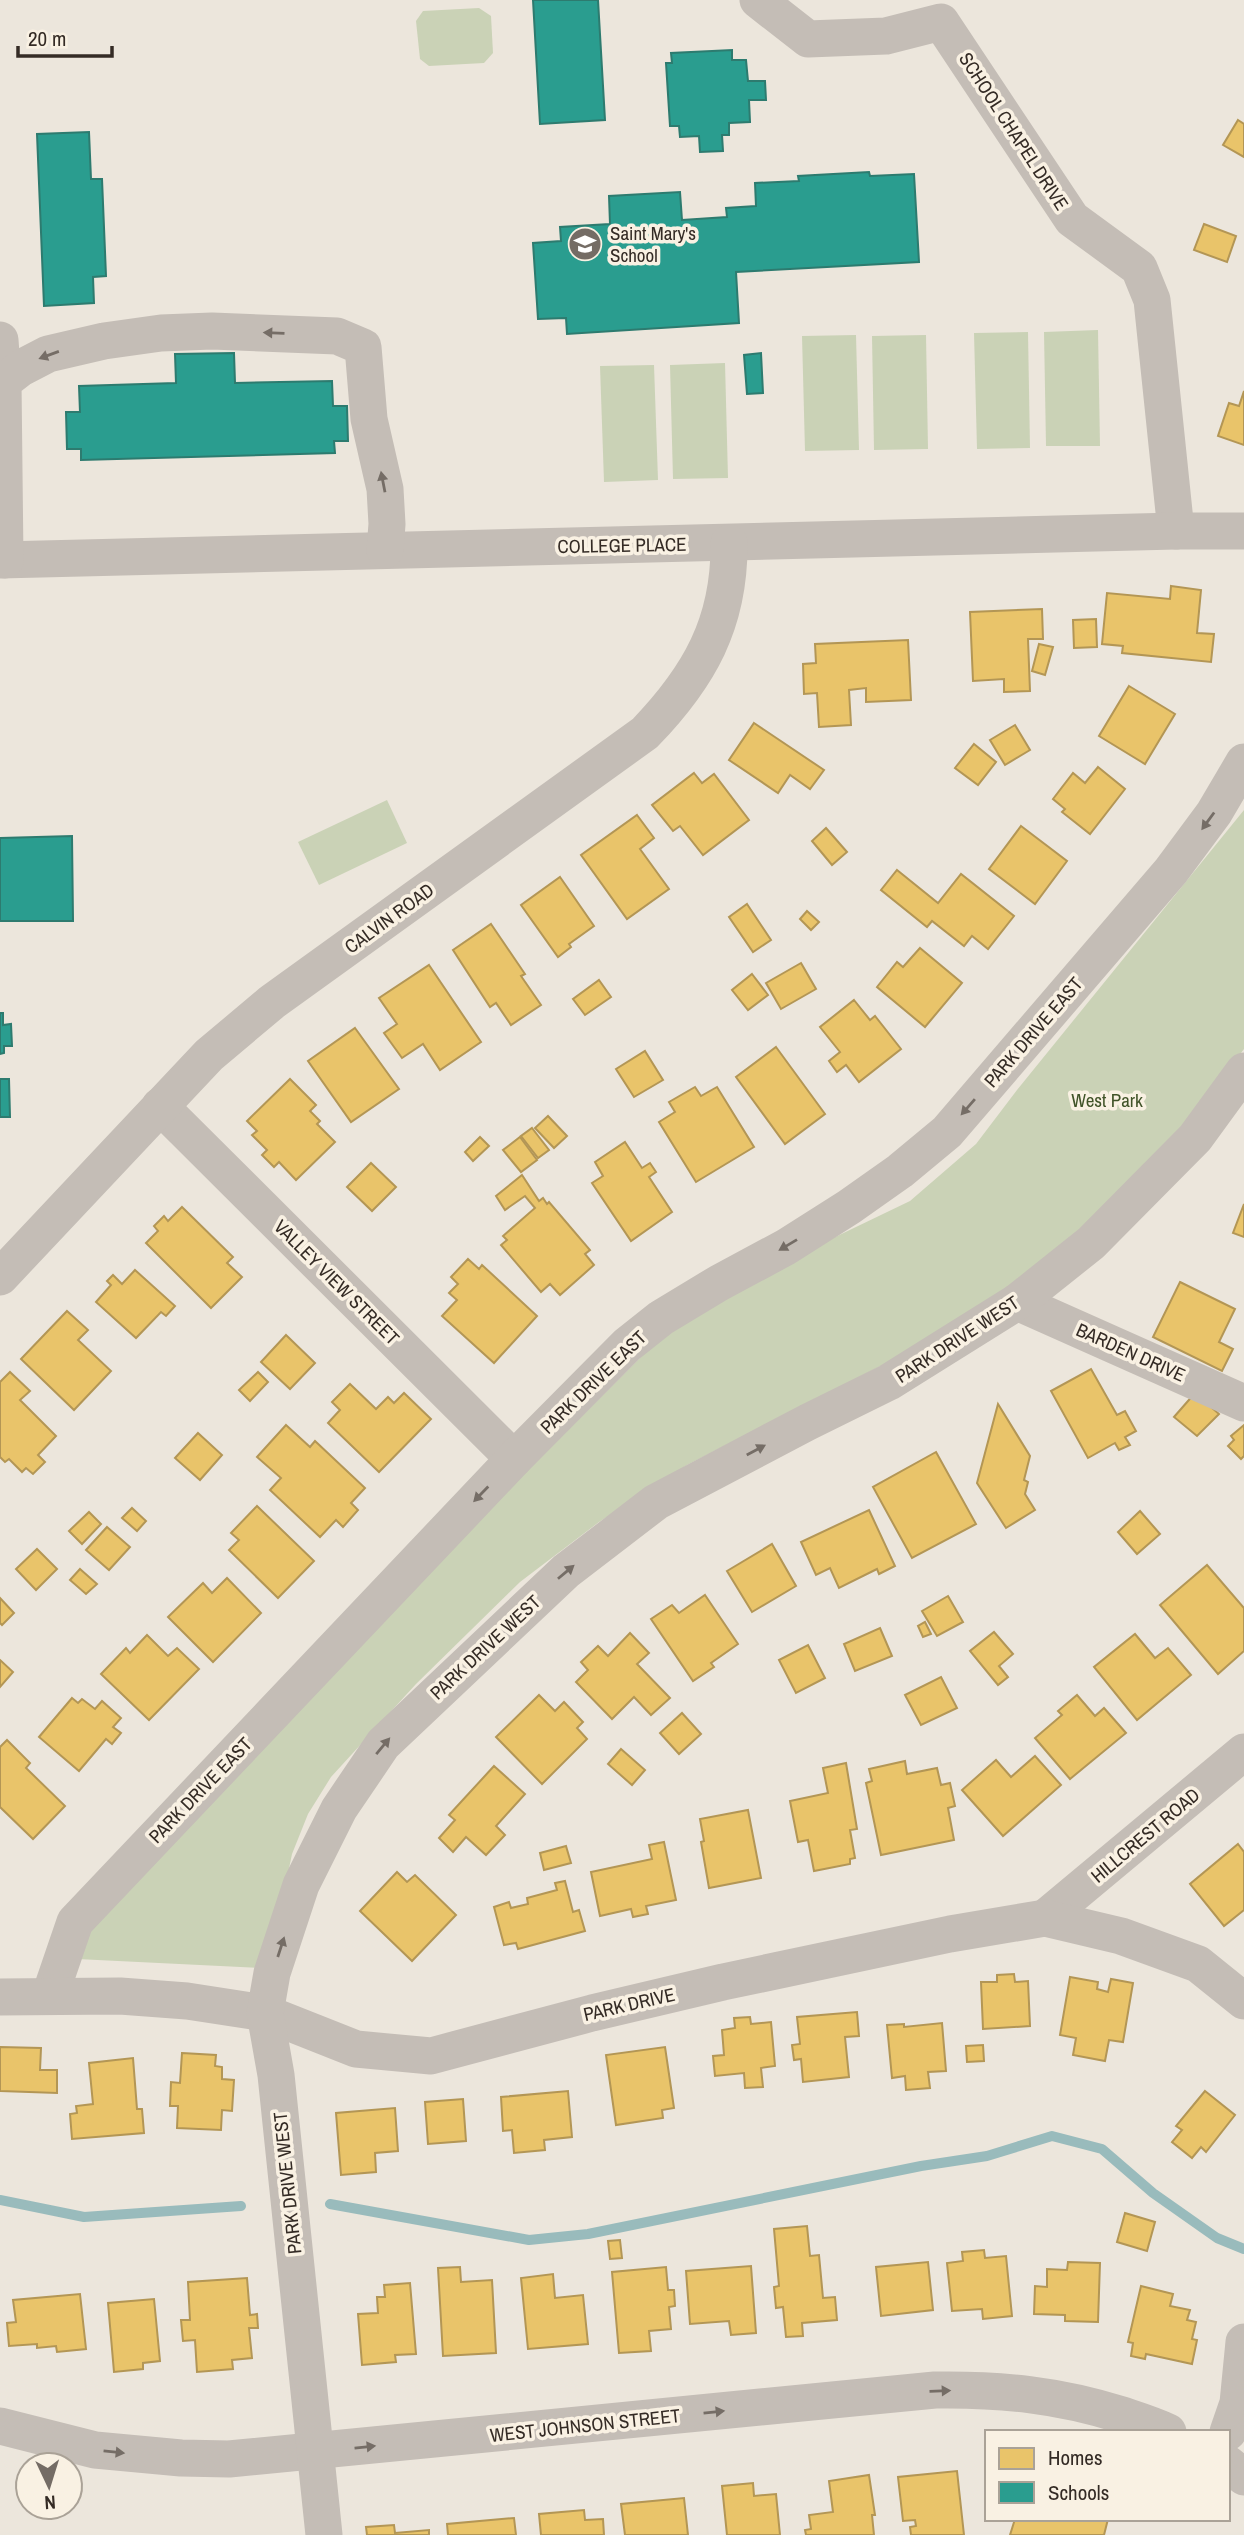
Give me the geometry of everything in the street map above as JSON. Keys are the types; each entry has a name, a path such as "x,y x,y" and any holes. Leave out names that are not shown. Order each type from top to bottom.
{"street":[{"name":"SCHOOL CHAPEL DRIVE","path":"758,0 808,38 886,36 942,22 1072,219 1139,268 1152,300 1176,531"},
{"path":"3,382 21,368 48,354 104,341 161,333 212,331 337,336 363,347 369,419 385,489 385,550"},
{"path":"0,340 3,382 2,560"},
{"name":"COLLEGE PLACE","path":"2,560 1244,531"},
{"name":"CALVIN ROAD","path":"0,1277 209,1055 272,1002 645,733 679,696 711,641 723,603 729,570 729,543"},
{"name":"PARK DRIVE EAST","path":"50,1995 75,1922 514,1459 627,1345 661,1318 786,1247 849,1207 900,1171 947,1132 1171,871 1214,813 1244,762"},
{"name":"PARK DRIVE WEST","path":"324,2535 276,2075 265,2013 272,1973 301,1885 339,1809 383,1744 566,1571 656,1502 889,1382 1017,1302 1091,1243 1186,1147 1244,1071"},
{"name":"VALLEY VIEW STREET","path":"160,1106 514,1459"},
{"name":"BARDEN DRIVE","path":"1017,1302 1244,1403"},
{"name":"HILLCREST ROAD","path":"1045,1918 1244,1752"},
{"name":"PARK DRIVE","path":"0,1997 120,1996 187,2001 265,2013 356,2049 431,2056 592,2013 723,1982 950,1934 1045,1918 1121,1936 1198,1964 1244,2001"},
{"path":"1229,2430 1238,2403 1244,2342"},
{"name":"WEST JOHNSON STREET","path":"0,2426 95,2450 181,2458 229,2459 956,2390 1013,2391 1062,2400 1111,2412 1162,2430"},
{"path":"1230,2466 1244,2477"}],"green space":[{"path":"479,8 491,16 493,53 484,63 429,66 420,59 416,21 423,11"},
{"path":"1098,330 1100,446 1046,446 1044,332"},
{"path":"1028,332 1030,448 977,449 974,333"},
{"path":"856,335 859,450 805,451 802,336"},
{"path":"926,335 928,449 874,450 872,336"},
{"path":"725,363 728,478 673,479 670,365"},
{"path":"654,365 658,480 604,482 600,366"},
{"path":"387,800 407,843 319,885 298,842"},
{"name":"West Park","path":"1244,810 1244,1049 1162,1156 1066,1250 949,1331 687,1465 599,1522 520,1582 416,1684 331,1777 308,1814 292,1854 281,1907 259,1968 77,1959 74,1923 659,1339 777,1265 910,1201 976,1144"}],"building: Homes":[{"path":"1238,120 1244,124 1244,157 1223,145"},
{"path":"1204,224 1236,236 1227,262 1194,250"},
{"path":"1244,391 1244,445 1218,436 1229,403 1239,406"},
{"path":"1171,586 1201,590 1197,633 1214,634 1211,662 1122,653 1123,646 1102,644 1107,593 1170,599"},
{"path":"1042,609 1043,639 1028,639 1030,691 1004,692 1004,679 973,681 970,612"},
{"path":"1096,619 1097,647 1074,648 1073,620"},
{"path":"908,640 911,700 866,702 866,688 849,690 851,725 819,727 817,693 804,694 803,664 816,663 815,644"},
{"path":"1039,644 1053,647 1045,675 1032,671"},
{"path":"1129,686 1175,714 1145,764 1099,736"},
{"path":"754,723 824,770 810,789 790,775 778,793 729,760"},
{"path":"1015,725 1030,750 1005,765 990,740"},
{"path":"974,744 996,762 978,785 955,768"},
{"path":"1098,767 1125,789 1090,834 1062,812 1065,809 1053,799 1073,773 1085,783"},
{"path":"694,773 702,783 714,774 749,820 703,855 680,826 673,831 652,805"},
{"path":"637,815 654,838 640,849 669,889 627,919 581,855"},
{"path":"1021,826 1067,861 1035,904 989,869"},
{"path":"826,828 847,852 832,865 812,841"},
{"path":"897,870 938,903 961,874 1014,916 988,949 972,936 964,946 932,921 927,927 881,890"},
{"path":"560,877 594,926 569,944 571,947 558,957 521,905"},
{"path":"747,904 771,940 753,952 729,917"},
{"path":"807,911 819,922 811,930 800,919"},
{"path":"491,924 525,974 521,976 541,1005 511,1025 496,1003 490,1007 453,950"},
{"path":"920,948 962,983 925,1027 877,987 897,962 903,967"},
{"path":"801,963 816,989 781,1009 766,983"},
{"path":"429,965 481,1042 440,1070 423,1044 402,1058 384,1033 397,1024 379,998"},
{"path":"752,974 768,995 748,1010 732,990"},
{"path":"599,980 611,997 585,1015 573,999"},
{"path":"854,1000 870,1020 875,1016 901,1049 859,1082 846,1065 837,1072 829,1061 840,1052 820,1027"},
{"path":"355,1028 399,1089 351,1122 308,1061"},
{"path":"776,1047 825,1114 785,1144 736,1077"},
{"path":"645,1051 663,1080 634,1097 616,1069"},
{"path":"290,1079 316,1105 310,1111 320,1121 317,1124 335,1142 296,1180 279,1162 274,1167 262,1155 267,1150 252,1135 257,1131 247,1121"},
{"path":"695,1087 701,1096 717,1087 754,1147 696,1182 659,1122 675,1112 669,1102"},
{"path":"548,1116 567,1136 554,1148 535,1128"},
{"path":"532,1128 549,1150 538,1158 521,1136"},
{"path":"480,1137 489,1146 473,1161 465,1152"},
{"path":"520,1137 537,1160 521,1172 503,1150"},
{"path":"625,1142 642,1168 650,1163 656,1172 649,1177 672,1212 631,1241 592,1183 603,1176 595,1162"},
{"path":"371,1163 396,1187 372,1211 347,1187"},
{"path":"522,1175 539,1201 543,1198 547,1204 549,1202 590,1250 585,1254 594,1265 560,1295 550,1284 541,1292 501,1245 507,1240 503,1236 535,1208 525,1196 505,1210 496,1196"},
{"path":"1244,1204 1244,1237 1233,1233"},
{"path":"182,1207 233,1257 227,1263 242,1277 211,1308 146,1243 158,1231 154,1226 164,1216 168,1221"},
{"path":"468,1259 479,1269 482,1265 537,1316 494,1363 442,1316 457,1300 449,1293 458,1284 451,1277"},
{"path":"135,1270 175,1306 166,1316 161,1312 136,1338 96,1302 111,1285 107,1281 113,1275 122,1284"},
{"path":"1180,1282 1235,1309 1219,1342 1233,1349 1222,1371 1153,1337"},
{"path":"67,1311 88,1330 78,1340 111,1371 74,1410 21,1359"},
{"path":"286,1335 315,1363 290,1389 261,1362"},
{"path":"1091,1369 1117,1415 1125,1411 1136,1431 1125,1437 1130,1445 1119,1450 1115,1443 1088,1458 1051,1391"},
{"path":"10,1372 30,1391 20,1400 56,1436 38,1455 45,1462 33,1474 26,1468 22,1472 9,1459 5,1462 0,1457 0,1382"},
{"path":"258,1372 268,1382 250,1401 239,1390"},
{"path":"350,1384 376,1409 388,1397 394,1403 404,1393 431,1419 379,1472 328,1423 340,1410 332,1402"},
{"path":"1195,1393 1219,1414 1197,1436 1174,1417"},
{"path":"998,1404 1030,1456 1024,1480 1028,1482 1025,1494 1035,1510 1006,1528 977,1483"},
{"path":"286,1425 310,1447 315,1441 365,1488 351,1503 358,1510 343,1527 336,1520 320,1537 270,1490 281,1478 257,1457"},
{"path":"1244,1425 1244,1456 1241,1459 1228,1446 1234,1440 1231,1436"},
{"path":"198,1433 222,1455 200,1480 175,1458"},
{"path":"936,1452 976,1524 912,1558 873,1487"},
{"path":"257,1506 314,1561 278,1598 229,1550 239,1540 231,1533"},
{"path":"132,1508 146,1521 137,1531 122,1518"},
{"path":"869,1510 895,1566 879,1574 877,1569 839,1588 830,1568 816,1575 801,1542"},
{"path":"1140,1511 1160,1534 1137,1554 1118,1532"},
{"path":"89,1512 101,1524 82,1544 69,1531"},
{"path":"107,1527 130,1547 109,1570 86,1550"},
{"path":"772,1544 796,1586 752,1612 727,1571"},
{"path":"37,1549 57,1569 36,1590 16,1569"},
{"path":"1207,1565 1244,1608 1244,1651 1218,1674 1160,1605"},
{"path":"80,1569 97,1584 86,1594 70,1580"},
{"path":"227,1578 261,1613 213,1662 168,1617 203,1583 212,1593"},
{"path":"705,1595 738,1644 711,1663 714,1667 693,1681 651,1619 672,1605 679,1613"},
{"path":"948,1596 963,1622 937,1636 922,1611"},
{"path":"0,1598 14,1613 2,1625 0,1623"},
{"path":"925,1622 931,1634 923,1637 918,1626"},
{"path":"880,1628 892,1656 855,1671 844,1644"},
{"path":"994,1632 1013,1654 999,1666 1008,1677 998,1685 970,1651"},
{"path":"630,1633 649,1653 637,1664 670,1698 651,1715 634,1697 612,1719 576,1682 588,1670 581,1662 598,1646 608,1656"},
{"path":"1135,1634 1155,1658 1168,1648 1191,1675 1137,1720 1094,1667"},
{"path":"147,1635 168,1656 177,1648 199,1669 149,1720 101,1674 126,1648 130,1653"},
{"path":"808,1645 825,1678 796,1693 779,1660"},
{"path":"0,1660 13,1672 0,1687"},
{"path":"941,1677 957,1708 921,1725 905,1695"},
{"path":"539,1695 555,1711 564,1702 583,1722 577,1728 587,1739 542,1784 496,1737"},
{"path":"1077,1695 1095,1716 1104,1708 1126,1733 1070,1779 1035,1738 1062,1715 1058,1711"},
{"path":"72,1698 78,1703 82,1699 95,1709 102,1701 121,1718 113,1727 121,1733 112,1744 106,1739 79,1771 39,1737"},
{"path":"682,1713 701,1734 679,1754 660,1733"},
{"path":"7,1740 30,1763 26,1768 65,1806 33,1839 0,1807 0,1747"},
{"path":"621,1749 645,1770 632,1785 608,1764"},
{"path":"1035,1756 1061,1785 1003,1836 962,1790 996,1760 1011,1777"},
{"path":"905,1761 907,1774 937,1768 941,1785 950,1783 955,1806 948,1808 954,1840 881,1855 866,1783 872,1781 869,1769"},
{"path":"846,1763 857,1829 850,1830 855,1858 850,1859 850,1864 814,1871 808,1840 798,1842 790,1801 828,1793 823,1768"},
{"path":"494,1766 525,1794 496,1826 505,1835 486,1855 466,1837 453,1852 439,1838 455,1820 449,1815"},
{"path":"748,1810 761,1878 709,1888 700,1819"},
{"path":"664,1842 676,1900 646,1906 648,1914 633,1917 631,1909 600,1916 591,1872 652,1859 649,1845"},
{"path":"1238,1844 1244,1852 1244,1910 1224,1926 1190,1884"},
{"path":"566,1846 571,1863 544,1870 540,1853"},
{"path":"397,1872 407,1882 415,1875 456,1915 412,1961 360,1911"},
{"path":"565,1881 573,1912 579,1910 585,1931 518,1949 516,1943 504,1945 494,1907 509,1902 511,1908 528,1904 527,1898 557,1890 555,1883"},
{"path":"1014,1974 1015,1982 1028,1981 1030,2026 983,2029 981,1982 997,1982 997,1975"},
{"path":"1070,1977 1098,1982 1097,1989 1108,1992 1111,1979 1133,1983 1123,2042 1109,2040 1105,2061 1073,2055 1076,2038 1060,2035"},
{"path":"857,2012 859,2036 845,2037 849,2077 803,2082 801,2059 794,2060 792,2045 800,2044 797,2017"},
{"path":"750,2017 751,2024 771,2022 775,2066 761,2068 763,2087 745,2088 744,2073 715,2076 713,2056 724,2055 722,2030 735,2028 734,2018"},
{"path":"942,2023 946,2071 928,2072 930,2088 906,2090 905,2076 892,2078 887,2025 904,2024 904,2027"},
{"path":"983,2045 984,2061 967,2062 966,2046"},
{"path":"0,2047 41,2048 40,2070 57,2070 57,2093 0,2091"},
{"path":"665,2047 674,2108 662,2110 663,2118 616,2125 606,2055"},
{"path":"182,2053 216,2055 215,2066 222,2067 222,2079 234,2080 232,2111 222,2110 221,2130 177,2128 178,2106 170,2106 171,2082 180,2083"},
{"path":"133,2058 137,2109 142,2109 144,2133 72,2139 70,2114 77,2113 76,2106 93,2104 89,2063"},
{"path":"568,2091 572,2137 544,2140 545,2150 514,2153 512,2130 503,2131 501,2097"},
{"path":"1205,2091 1235,2115 1206,2152 1201,2147 1192,2158 1172,2142 1182,2130 1176,2126"},
{"path":"463,2099 466,2141 428,2144 425,2102"},
{"path":"395,2108 398,2151 375,2153 376,2172 341,2175 336,2113"},
{"path":"1125,2213 1155,2222 1147,2251 1117,2242"},
{"path":"807,2226 810,2256 819,2255 823,2298 835,2297 837,2320 802,2323 803,2336 786,2337 783,2307 776,2308 774,2287 779,2286 774,2229"},
{"path":"620,2240 622,2258 610,2259 608,2241"},
{"path":"984,2250 985,2258 1006,2256 1012,2316 983,2319 982,2309 952,2311 947,2263 963,2261 962,2252"},
{"path":"928,2262 933,2310 881,2316 876,2267"},
{"path":"1068,2262 1100,2263 1098,2322 1065,2321 1065,2315 1034,2314 1035,2286 1047,2287 1047,2269 1067,2270"},
{"path":"751,2266 756,2333 731,2335 729,2321 690,2324 686,2271"},
{"path":"460,2267 461,2282 492,2280 496,2353 443,2356 438,2268"},
{"path":"666,2267 668,2290 674,2290 675,2306 669,2307 671,2329 649,2331 651,2351 619,2353 612,2272"},
{"path":"553,2274 555,2298 583,2295 588,2344 528,2349 521,2278"},
{"path":"247,2278 250,2315 257,2314 258,2328 249,2328 252,2358 232,2360 233,2369 197,2372 195,2340 183,2341 181,2320 190,2320 188,2282"},
{"path":"410,2283 416,2354 395,2355 396,2362 362,2365 358,2314 378,2313 377,2297 385,2297 384,2285"},
{"path":"1141,2286 1173,2294 1170,2306 1190,2310 1187,2320 1196,2322 1192,2339 1197,2340 1192,2364 1146,2354 1145,2359 1131,2356 1133,2343 1128,2342"},
{"path":"80,2294 86,2349 57,2352 56,2346 9,2346 7,2323 16,2322 13,2300"},
{"path":"154,2299 160,2361 143,2363 143,2369 114,2372 108,2303"},
{"path":"957,2471 964,2535 911,2535 910,2527 916,2526 915,2520 903,2521 898,2477"},
{"path":"869,2475 875,2515 872,2515 874,2535 806,2535 805,2530 811,2529 809,2515 833,2512 829,2481"},
{"path":"753,2483 754,2496 776,2494 780,2535 727,2535 722,2486"},
{"path":"684,2498 688,2535 625,2535 621,2504"},
{"path":"584,2510 585,2520 603,2519 604,2535 541,2535 539,2514"},
{"path":"514,2518 516,2535 448,2535 447,2524"},
{"path":"1014,2521 1108,2521 1104,2535 1010,2535"},
{"path":"394,2525 395,2533 429,2530 429,2535 367,2535 366,2527"}],"building: Schools":[{"path":"533,0 598,0 605,120 540,124"},
{"path":"732,50 732,60 746,60 748,81 765,81 766,100 749,100 750,122 729,123 729,135 722,135 723,151 700,152 699,136 680,137 679,126 670,126 666,63 672,63 671,53"},
{"path":"89,132 91,179 102,179 106,276 93,277 94,303 44,306 37,134"},
{"path":"869,172 870,176 914,174 919,262 736,272 739,323 567,334 566,318 538,319 533,243 561,241 560,227 610,224 609,196 680,192 682,220 727,217 726,208 756,206 755,183 799,181 798,176"},
{"path":"234,353 235,383 332,381 333,406 347,406 348,441 334,441 335,453 81,460 81,449 67,449 66,412 80,412 79,386 176,383 175,354"},
{"path":"761,353 763,393 747,394 744,355"},
{"path":"72,836 73,921 0,921 0,838"},
{"path":"0,1013 3,1013 3,1025 11,1024 12,1046 4,1046 4,1053 0,1054"},
{"path":"0,1079 9,1079 10,1117 0,1117"}],"waterway":[{"path":"330,2204 529,2240 588,2234 921,2166 987,2156 1052,2136 1102,2149 1153,2193 1217,2238 1244,2249"},
{"path":"0,2200 84,2217 241,2206"}],"place":[{"name":"Saint Mary's School","path":"585,244"}]}
